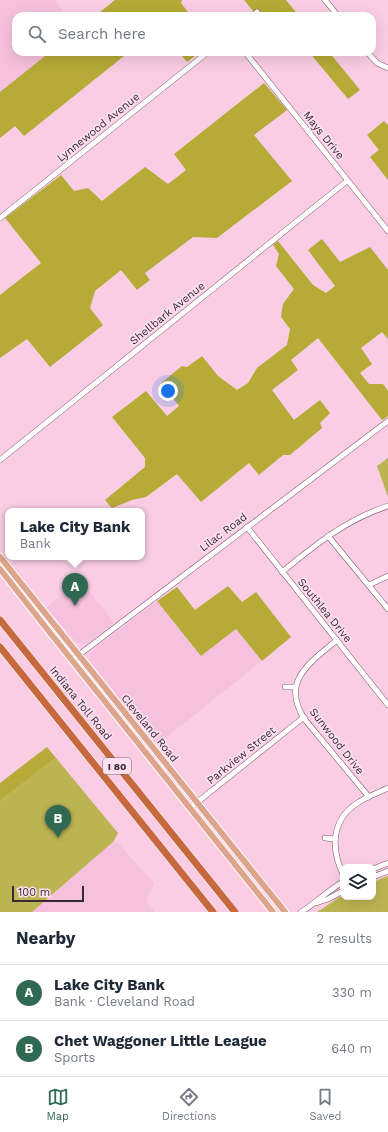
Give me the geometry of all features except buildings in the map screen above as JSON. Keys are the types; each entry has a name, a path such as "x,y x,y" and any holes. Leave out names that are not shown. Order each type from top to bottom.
{"highway":[{"name":"Indiana Toll Road","path":"0,620 235,912"},
{"name":"I 80","path":"0,647 213,912"}],"main road":[{"name":"Cleveland Road","path":"0,557 285,912"},
{"name":"Cleveland Road","path":"0,569 273,912"}],"street":[{"path":"325,0 335,12"},
{"name":"Lynnewood Avenue","path":"0,218 203,56"},
{"name":"Mays Drive","path":"247,56 388,231"},
{"path":"371,56 377,63 388,68"},
{"name":"Shellbark Avenue","path":"0,460 347,180"},
{"name":"Lilac Road","path":"72,660 388,421"},
{"path":"282,572 344,525 388,506"},
{"name":"Southlea Drive","path":"247,527 388,705"},
{"path":"328,536 388,610"},
{"path":"369,585 388,576"},
{"name":"Sunwood Drive","path":"337,640 304,668 297,681 296,699 298,708 304,717 369,797"},
{"path":"285,687 296,687"},
{"name":"Parkview Street","path":"190,808 304,717"},
{"path":"340,866 336,856 335,839 339,824 348,811 360,802 388,788"},
{"path":"325,838 335,839"},
{"path":"376,868 388,863"},
{"path":"376,876 388,871"},
{"path":"301,912 340,884"},
{"path":"313,904 328,899 340,893"}],"shaded area":[{"path":"0,0 55,0 63,12 12,12 12,56 45,56 0,92"},
{"path":"115,0 182,0 181,3 188,12 100,12"},
{"path":"244,0 286,0 296,12 254,12"},
{"path":"45,56 124,56 24,136 15,126 0,138 0,92"},
{"path":"182,56 195,56 187,62"},
{"path":"312,56 332,56 360,90 348,99"},
{"path":"264,83 287,110 254,135 292,181 217,238 193,237 145,273 150,280 137,290 121,270 95,291 90,308 103,325 50,367 27,339 0,358 0,295 41,263 5,218 61,175 74,191 88,188 102,201 145,167 168,184 186,170 174,154"},
{"path":"384,121 388,125 388,180 370,157 379,150 367,135"},
{"path":"322,239 340,262 370,247 388,270 388,339 382,332 361,348 372,364 360,373 369,384 383,384 388,391 388,416 382,420 318,338 291,360 298,370 272,390 294,420 320,400 330,413 320,423 322,428 290,455 283,455 259,475 249,463 201,502 177,474 146,497 132,500 112,508 105,500 145,467 145,458 112,417 146,391 167,416 179,406 161,383 182,366 187,367 202,356 218,376 237,390 248,383 257,368 287,345 290,329 281,317 283,304 294,289 276,266 279,254 273,245 278,241 313,285 326,293 335,286 308,250"},
{"path":"388,458 388,497 377,466"},
{"path":"77,581 81,581 114,623 85,644 80,644 75,641 47,607"},
{"path":"228,586 242,602 256,592 291,637 262,661 236,629 201,656 157,601 177,587 195,610"},
{"path":"157,601 201,656 236,629 262,661 157,745 90,661 90,654 94,649"},
{"path":"47,747 56,758 0,801 0,783"},
{"path":"56,758 118,833 113,842 32,912 0,912 0,801"},
{"path":"113,842 118,843 154,883 146,902 155,912 32,912"},
{"path":"388,876 388,912 317,912 340,897 340,900 376,900 376,881"}],"place":[{"name":"Lake City Bank","path":"75,606"},
{"name":"Chet Waggoner Little League","path":"58,838"}]}
